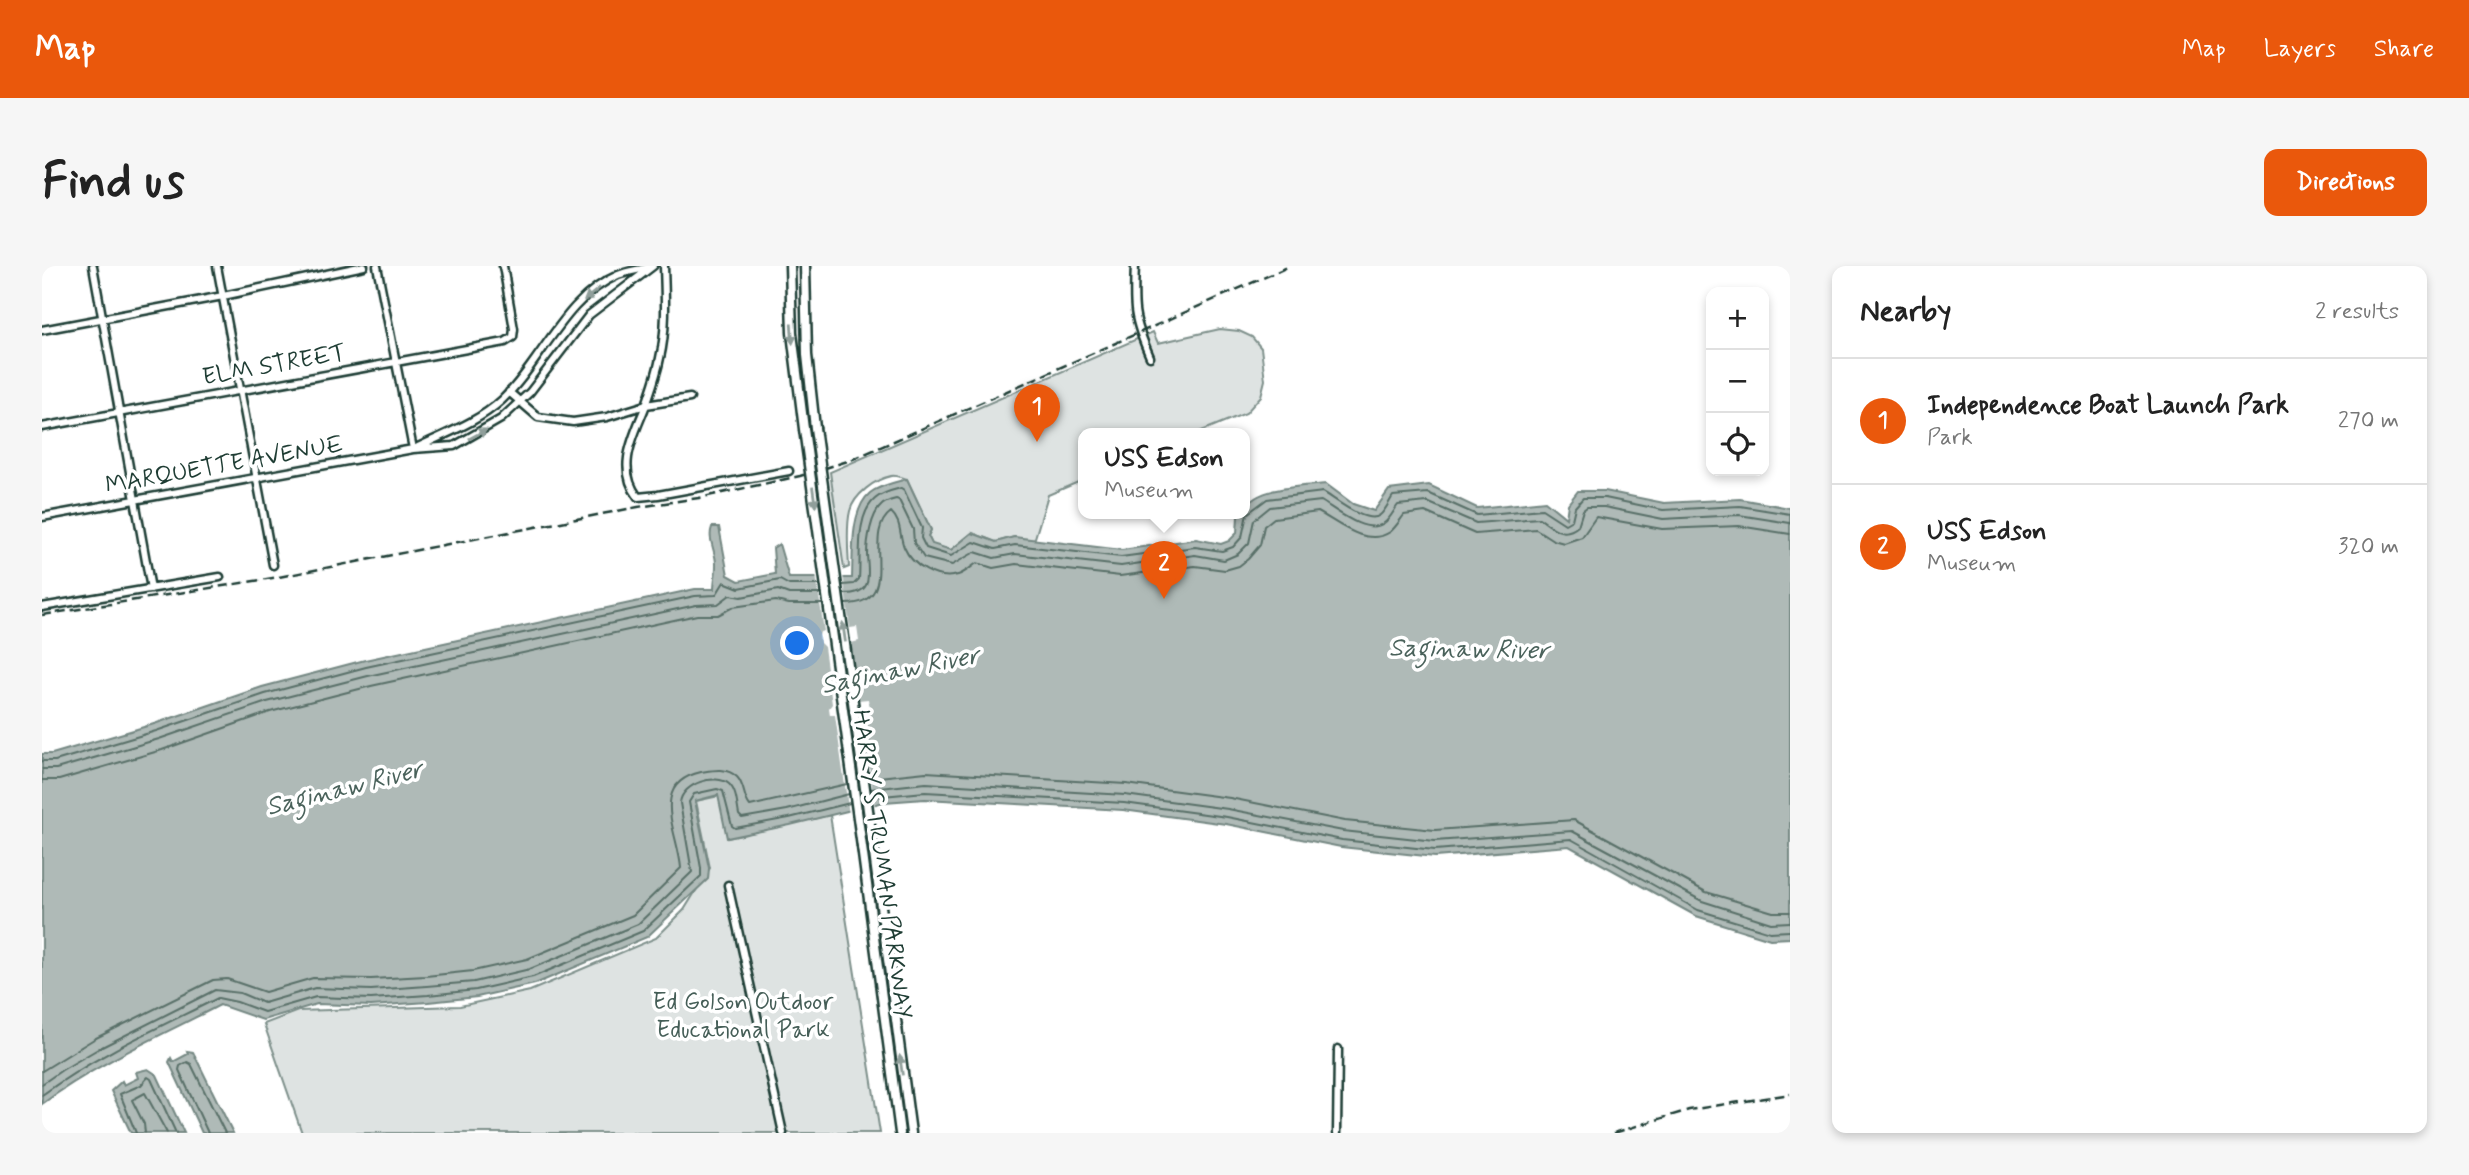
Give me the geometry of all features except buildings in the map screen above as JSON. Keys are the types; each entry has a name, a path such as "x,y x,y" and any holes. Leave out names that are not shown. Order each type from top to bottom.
{"main road":[{"name":"HARRY S TRUMAN PARKWAY","path":"790,266 792,333 804,429 900,1133"},
{"name":"HARRY S TRUMAN PARKWAY","path":"805,266 807,355 815,428 911,1133"}],"street":[{"path":"93,266 151,589"},
{"path":"217,266 273,565"},
{"path":"42,330 364,266"},
{"path":"377,266 413,449"},
{"name":"ELM STREET","path":"42,427 496,344 513,337 513,318 502,266"},
{"name":"MARQUETTE AVENUE","path":"413,449 469,423 491,408 509,392 560,326 588,297 617,276 653,266"},
{"name":"MARQUETTE AVENUE","path":"42,517 413,449 454,446 486,429 520,404 589,316 653,266"},
{"path":"664,266 666,323 661,358 631,441 628,457 631,488 638,497 789,471"},
{"path":"1135,266 1135,321 1150,357"},
{"path":"509,392 538,417 573,422 690,398"},
{"path":"42,607 220,577"},
{"path":"728,885 783,1133"},
{"path":"1337,1133 1338,1049"}],"green space":[{"path":"1220,329 1239,331 1252,337 1261,348 1265,380 1261,396 1246,413 1209,428 1078,428 1078,482 1048,495 1034,541 1014,537 996,542 972,533 951,550 932,545 928,536 931,530 907,479 895,476 878,480 852,505 848,524 849,567 844,569 830,472 1153,332 1158,343"},
{"name":"Ed Golson Outdoor Educational Park","path":"719,796 728,838 830,815 880,1133 302,1133 264,1024 298,1011 460,1006 530,991 656,938 684,910 710,868 696,801"}],"water":[{"name":"Saginaw River","path":"907,479 931,530 928,536 932,544 951,550 972,533 996,542 1014,537 1122,550 1196,539 1221,544 1237,533 1238,519 1250,519 1250,502 1256,498 1292,487 1326,484 1353,504 1374,511 1389,490 1429,485 1477,508 1545,501 1566,518 1568,504 1578,491 1605,491 1664,503 1740,499 1790,508 1790,938 1770,939 1696,916 1569,846 1435,857 1341,847 1226,824 1123,810 925,799 884,802 727,838 718,795 695,801 709,868 708,879 647,937 535,984 477,997 371,1006 317,1004 263,1020 220,1005 107,1063 42,1104 42,754 52,754 154,724 262,687 365,660 695,589 714,589 716,561 711,537 712,527 719,527 728,575 739,581 775,574 773,548 779,544 789,578 852,578 854,533 859,510 870,493"},
{"path":"187,1051 193,1052 233,1133 202,1133 169,1062 171,1058 173,1062 188,1054"},
{"path":"148,1069 157,1075 184,1133 131,1133 111,1091 122,1081 124,1085 138,1078 136,1072"}],"pier":[{"path":"816,574 843,574 850,628 857,627 859,641 851,643 858,700 868,699 870,713 862,715 875,807 849,814 835,715 830,715 829,708 832,704 824,647 819,636 820,632 824,631"}],"railway":[{"path":"42,615 279,577 638,507 699,498 800,476 851,460 1290,266"},
{"path":"1614,1133 1689,1110 1790,1094"}],"place":[{"name":"Independence Boat Launch Park","path":"1037,442"},
{"name":"USS Edson","path":"1164,599"}]}
